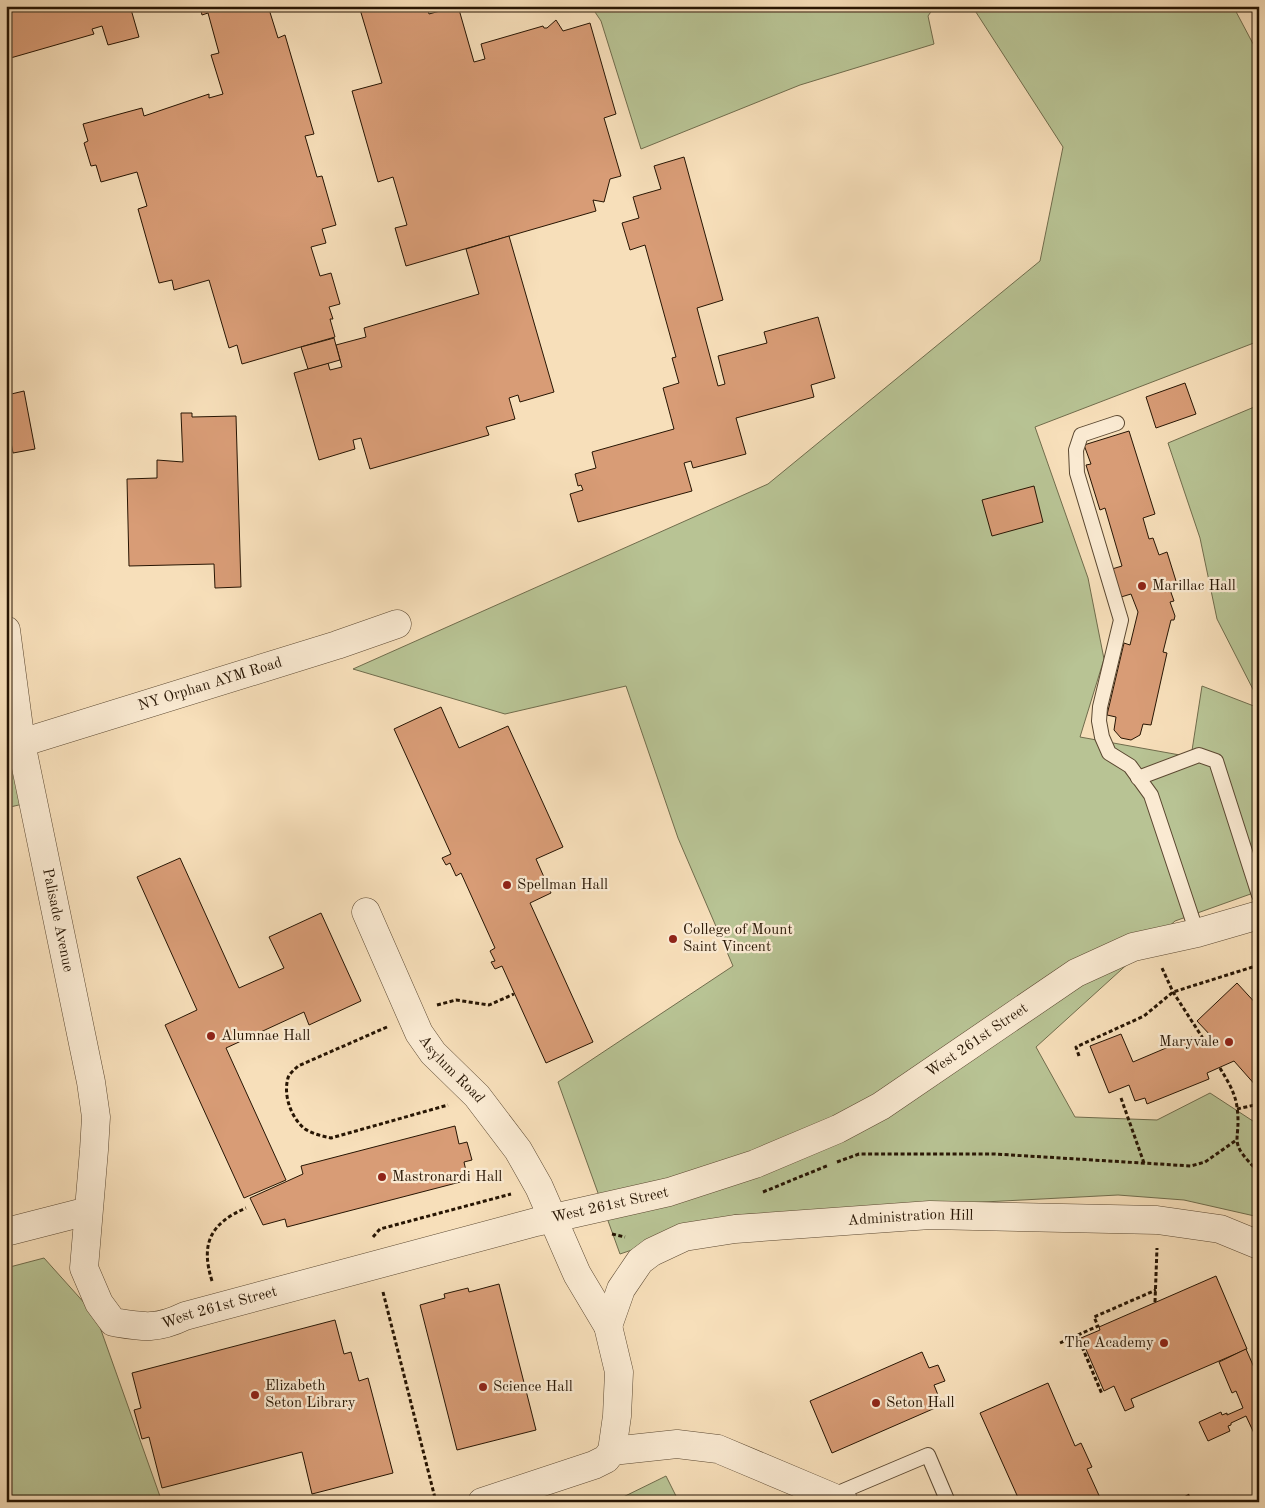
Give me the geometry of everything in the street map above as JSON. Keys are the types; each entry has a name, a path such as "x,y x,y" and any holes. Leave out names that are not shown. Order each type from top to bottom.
{"street":[{"name":"NY Orphan AYM Road","path":"21,743 337,645 397,624"},
{"name":"Palisade Avenue","path":"6,630 21,743 91,1082 96,1117 88,1211"},
{"name":"Asylum Road","path":"366,912 419,1033 433,1053 477,1096 518,1150 554,1218"},
{"name":"West 261st Street","path":"88,1211 84,1268 99,1303 113,1322 144,1327 166,1325 185,1316 376,1265 554,1218 659,1194 715,1178 794,1149 838,1129 881,1106 1076,973 1124,951 1259,915"},
{"path":"6,1232 88,1211"},
{"name":"Administration Hill","path":"608,1326 621,1289 640,1261 652,1252 684,1237 735,1229 930,1215 1157,1220 1220,1229 1259,1244"},
{"path":"482,1502 594,1465 606,1459 612,1451 617,1416 618,1372 608,1326 577,1274 554,1218"},
{"path":"612,1451 677,1444 718,1449 838,1499"}],"lane":[{"path":"1117,423 1081,436 1076,450 1077,473 1121,620 1100,707 1099,721 1102,737 1109,753 1130,766 1151,795 1197,933"},
{"path":"1138,778 1199,755 1216,760 1259,894"},
{"path":"838,1499 928,1455 948,1502"}],"path":[{"path":"1150,943 1174,992 1204,1040"},
{"path":"1079,1056 1076,1047 1144,1016 1174,992 1259,965"},
{"path":"477,1096 331,1138 317,1135 304,1128 295,1117 289,1105 286,1091 288,1076 298,1066 443,1002 456,1000 489,1005 514,994"},
{"path":"1220,1068 1230,1086 1237,1109 1235,1141 1243,1157 1259,1172"},
{"path":"1121,1098 1144,1164"},
{"path":"1237,1109 1259,1104"},
{"path":"757,1194 770,1191 859,1154 995,1154 1191,1166 1205,1162 1235,1141"},
{"path":"436,1502 371,1244 374,1235 380,1229 539,1187"},
{"path":"219,1308 206,1254 217,1224 230,1215 246,1208"},
{"path":"1155,1302 1158,1270"},
{"path":"1060,1342 1098,1326 1094,1317 1156,1290"},
{"path":"1077,1335 1102,1394"},
{"path":"1174,1502 1190,1495"}],"green space":[{"path":"591,6 935,6 928,16 934,44 800,85 641,149 601,21"},
{"path":"972,6 1233,6 1259,55 1259,341 1035,427 1088,578 1104,659 1080,737 1191,757 1202,686 1259,708 1259,891 1175,921 1036,1047 1075,1117 1157,1120 1210,1093 1259,1125 1259,1217 1184,1200 1118,1195 735,1215 620,1254 558,1082 733,966 678,838 626,686 505,714 353,669 768,484 1040,261 1063,147"},
{"path":"1259,405 1259,701 1217,619 1200,538 1168,443"},
{"path":"6,630 23,804 6,808"},
{"path":"44,1258 96,1316 162,1502 6,1502 6,1268"},
{"path":"666,1476 679,1502 613,1502"}],"building":[{"path":"6,6 130,6 139,37 108,45 102,26 92,29 94,34 7,59"},
{"path":"200,6 268,6 278,38 285,35 314,134 305,136 317,177 322,176 336,225 322,229 326,243 311,247 320,276 331,273 340,304 329,307 333,319 330,319 335,337 242,364 237,345 229,348 209,280 174,290 172,280 159,283 138,209 147,206 137,172 101,182 96,165 91,166 84,143 88,141 83,124 142,108 144,116 209,94 209,98 223,94 211,55 219,53 208,13 202,15"},
{"path":"359,6 427,6 429,14 458,6 474,62 485,59 481,44 543,26 547,28 556,20 563,31 590,23 616,114 604,118 621,176 610,179 604,202 593,200 596,211 406,266 395,228 407,225 393,177 378,182 352,91 382,83"},
{"path":"684,157 723,300 697,308 718,386 725,384 718,356 767,343 764,332 818,317 835,378 811,385 814,397 736,418 746,454 693,468 691,461 684,463 692,491 578,522 570,494 583,490 581,485 578,486 575,474 596,468 592,452 674,429 663,388 679,383 672,358 676,357 645,245 630,250 622,223 639,218 633,197 661,189 654,166"},
{"path":"509,236 554,392 520,402 518,395 509,398 515,419 486,427 489,435 370,469 361,438 353,440 355,449 319,460 294,373 328,363 330,370 342,367 336,345 366,337 364,328 479,294 466,249"},
{"path":"334,338 340,360 308,369 301,347"},
{"path":"1185,383 1196,414 1156,428 1146,397"},
{"path":"24,391 35,449 13,453 6,416 6,405 9,405 7,395"},
{"path":"181,413 192,413 192,417 236,416 241,587 215,588 214,564 129,566 127,479 157,478 157,460 183,462"},
{"name":"Marillac Hall","path":"1129,431 1155,514 1143,518 1149,539 1153,538 1159,555 1167,552 1176,581 1168,584 1174,601 1170,602 1175,616 1174,620 1171,620 1163,652 1167,653 1151,725 1143,724 1140,735 1131,740 1121,738 1114,730 1116,717 1107,715 1124,643 1130,645 1138,612 1131,594 1121,597 1112,569 1122,566 1105,508 1100,510 1086,465 1091,464 1084,445"},
{"path":"1034,486 1043,522 992,536 982,500"},
{"name":"Spellman Hall","path":"441,707 459,748 508,726 563,847 536,859 551,893 530,903 593,1042 546,1063 502,966 495,969 491,962 495,961 490,951 495,948 461,873 456,876 450,863 446,865 442,858 451,854 394,729"},
{"name":"Alumnae Hall","path":"180,858 239,988 284,968 269,937 321,913 361,1001 309,1025 304,1012 226,1048 286,1180 244,1198 165,1025 197,1010 137,877"},
{"name":"Maryvale","path":"1237,983 1259,1007 1259,1085 1257,1087 1234,1061 1207,1073 1209,1079 1147,1104 1145,1098 1135,1101 1129,1085 1109,1093 1090,1046 1121,1034 1133,1062 1192,1037 1195,1044 1212,1037 1197,1021"},
{"name":"Mastronardi Hall","path":"455,1126 459,1144 467,1142 472,1160 464,1162 468,1180 287,1227 285,1219 263,1225 250,1198 303,1174 301,1166"},
{"name":"The Academy","path":"1216,1276 1247,1349 1131,1399 1134,1407 1125,1411 1114,1386 1104,1391 1081,1338 1100,1330 1099,1327"},
{"name":"Science Hall","path":"499,1284 536,1430 457,1450 420,1305 445,1298 444,1294 468,1288 469,1292"},
{"name":"Elizabeth Seton Library","path":"335,1320 344,1354 351,1352 359,1381 368,1378 393,1473 312,1494 302,1452 162,1488 149,1437 142,1439 134,1410 141,1408 132,1373"},
{"path":"1246,1349 1256,1372 1259,1371 1259,1444 1246,1416 1231,1423 1228,1426 1230,1431 1208,1441 1199,1422 1221,1412 1222,1415 1227,1413 1227,1415 1243,1408 1236,1391 1232,1393 1219,1362"},
{"name":"Seton Hall","path":"922,1352 929,1368 938,1365 945,1381 934,1385 942,1405 832,1453 810,1401"},
{"path":"1048,1383 1075,1446 1081,1443 1092,1467 1087,1469 1102,1502 1020,1502 980,1413"}],"place":[{"name":"Marillac Hall","path":"1142,586"},
{"name":"Spellman Hall","path":"507,885"},
{"name":"College of Mount Saint Vincent","path":"673,939"},
{"name":"Alumnae Hall","path":"211,1036"},
{"name":"Maryvale","path":"1229,1042"},
{"name":"Mastronardi Hall","path":"382,1177"},
{"name":"The Academy","path":"1164,1343"},
{"name":"Science Hall","path":"483,1387"},
{"name":"Elizabeth Seton Library","path":"255,1395"},
{"name":"Seton Hall","path":"876,1403"}]}
